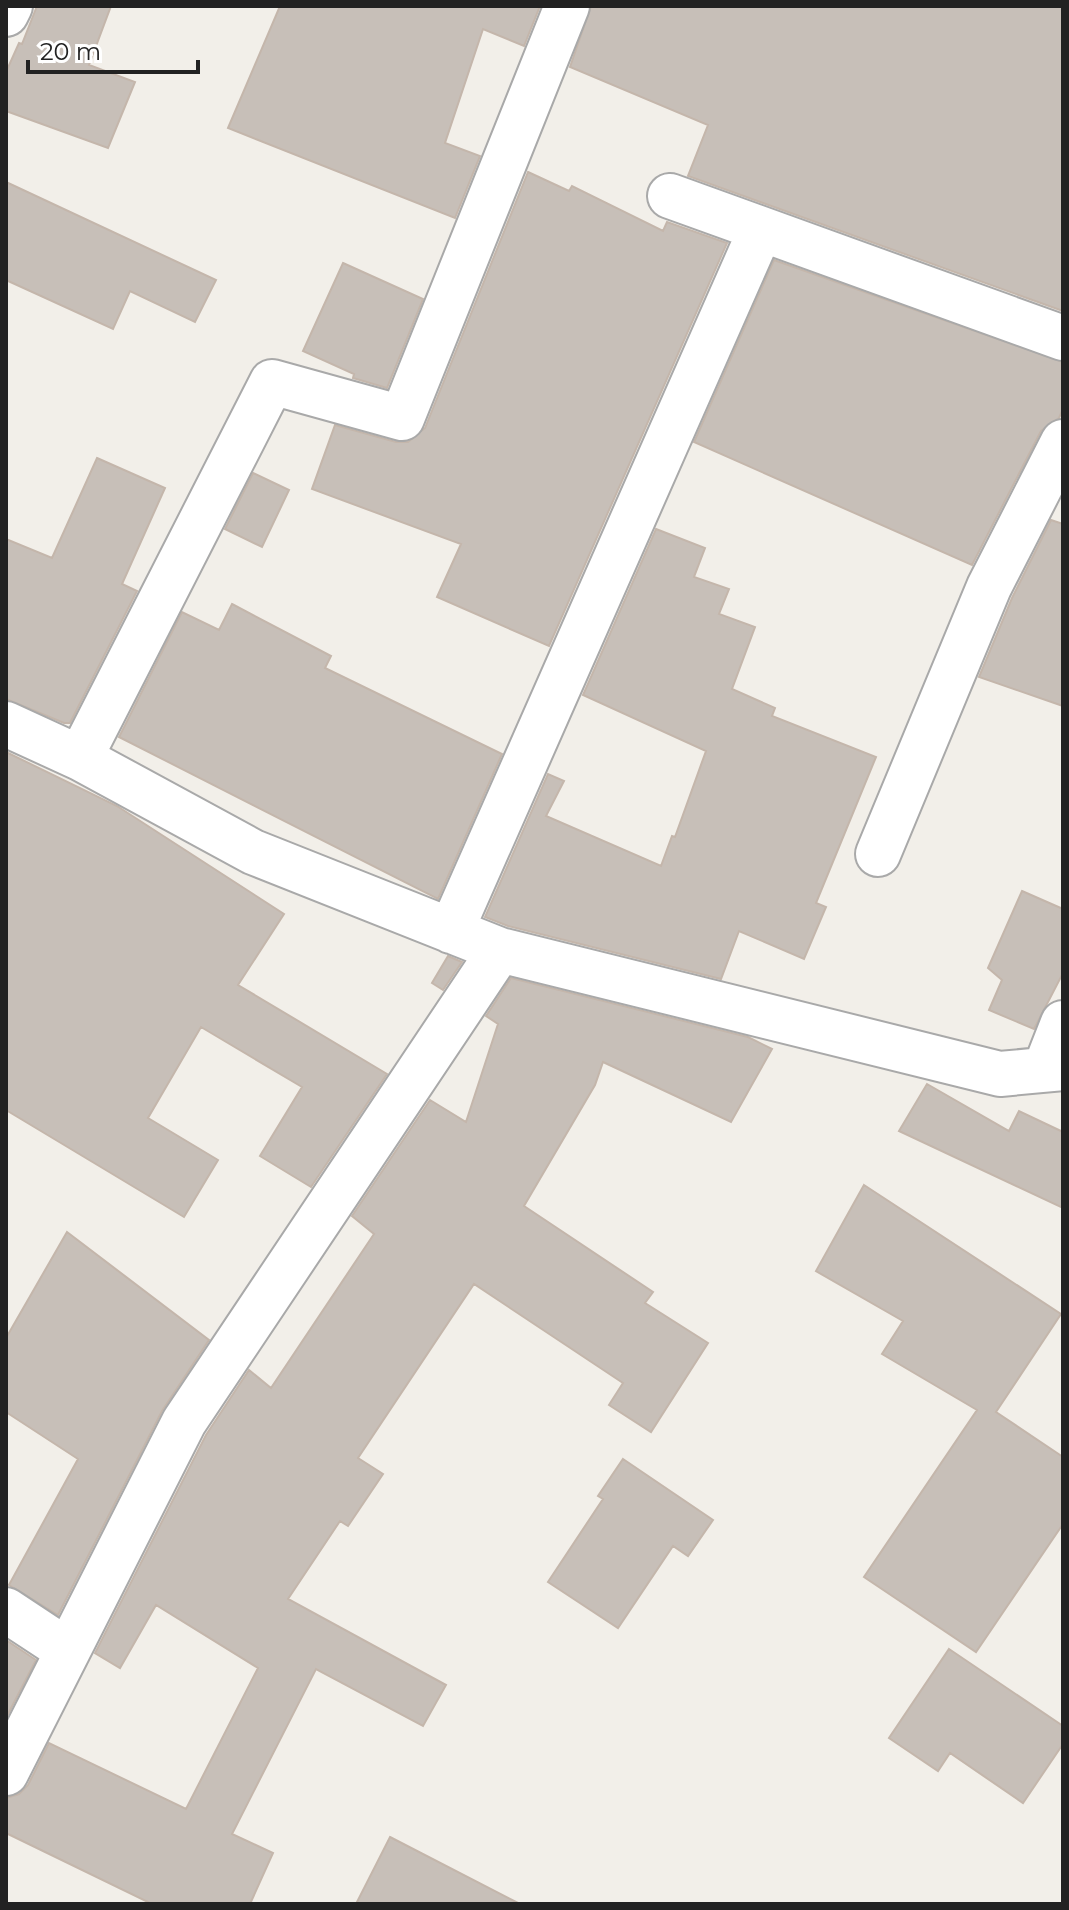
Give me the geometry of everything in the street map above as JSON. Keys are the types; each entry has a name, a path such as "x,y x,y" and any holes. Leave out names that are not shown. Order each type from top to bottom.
{"street":[{"path":"6,14 10,6"},
{"path":"80,758 272,382 402,418 567,6"},
{"path":"670,196 1063,338"},
{"path":"451,931 761,229"},
{"path":"878,854 989,587 1063,442"},
{"path":"6,724 80,758 253,852 500,950 1000,1074 1057,1074 1063,1023"},
{"path":"6,1773 184,1422 500,950"},
{"path":"6,1610 68,1651"}],"building":[{"path":"37,6 111,6 89,65 135,82 108,148 6,111 6,72 19,43 22,44"},
{"path":"280,6 540,6 524,46 483,29 445,143 480,156 455,218 228,128"},
{"path":"591,6 1063,6 1063,311 688,176 708,125 570,67"},
{"path":"528,172 569,191 572,186 663,231 667,222 727,243 549,646 437,597 461,544 312,489 335,425 396,442 408,442 425,428"},
{"path":"6,182 216,280 195,322 130,291 113,329 6,280"},
{"path":"774,260 1063,362 1063,409 1059,418 1041,431 972,565 694,442"},
{"path":"343,263 423,299 387,388 353,378 354,374 303,351"},
{"path":"97,458 165,488 122,584 137,591 70,723 64,723 6,699 6,539 52,558"},
{"path":"253,473 289,490 262,547 225,529"},
{"path":"1051,520 1063,524 1063,706 979,677 1012,598"},
{"path":"656,529 705,548 694,577 729,589 719,614 755,627 732,689 775,708 772,716 876,757 816,903 826,907 804,959 739,931 721,979 508,926 485,917 548,774 564,781 546,816 661,866 672,836 675,837 706,751 583,695"},
{"path":"232,604 331,656 325,668 502,754 438,899 119,737 182,612 219,630"},
{"path":"6,752 117,806 284,914 238,985 387,1074 311,1187 260,1156 302,1087 201,1027 148,1118 218,1160 184,1217 6,1110"},
{"path":"1022,891 1063,909 1063,973 1034,1029 989,1010 1002,980 988,968"},
{"path":"448,956 462,962 443,990 432,983"},
{"path":"511,978 748,1037 772,1049 731,1122 603,1062 595,1085 524,1206 653,1292 645,1303 708,1343 651,1432 609,1405 623,1383 474,1284 358,1458 383,1474 348,1526 340,1521 288,1599 446,1685 423,1726 316,1669 232,1834 273,1853 250,1904 152,1904 6,1833 6,1798 19,1794 28,1785 49,1743 186,1809 258,1668 156,1605 120,1668 95,1653 206,1435 249,1370 271,1388 374,1234 352,1216 430,1100 466,1122 498,1024 486,1016"},
{"path":"927,1084 1009,1131 1019,1111 1063,1132 1063,1208 899,1131"},
{"path":"864,1185 1061,1314 996,1412 1063,1457 1063,1524 976,1652 864,1577 977,1410 882,1354 903,1321 816,1271"},
{"path":"67,1232 209,1340 162,1411 58,1615 9,1585 78,1459 6,1412 6,1338"},
{"path":"623,1459 713,1520 688,1556 673,1546 618,1628 548,1582 603,1499 598,1496"},
{"path":"6,1640 36,1660 6,1718"},
{"path":"949,1649 1063,1726 1063,1744 1023,1803 950,1753 938,1771 889,1738"},
{"path":"390,1837 520,1904 356,1904"}]}
